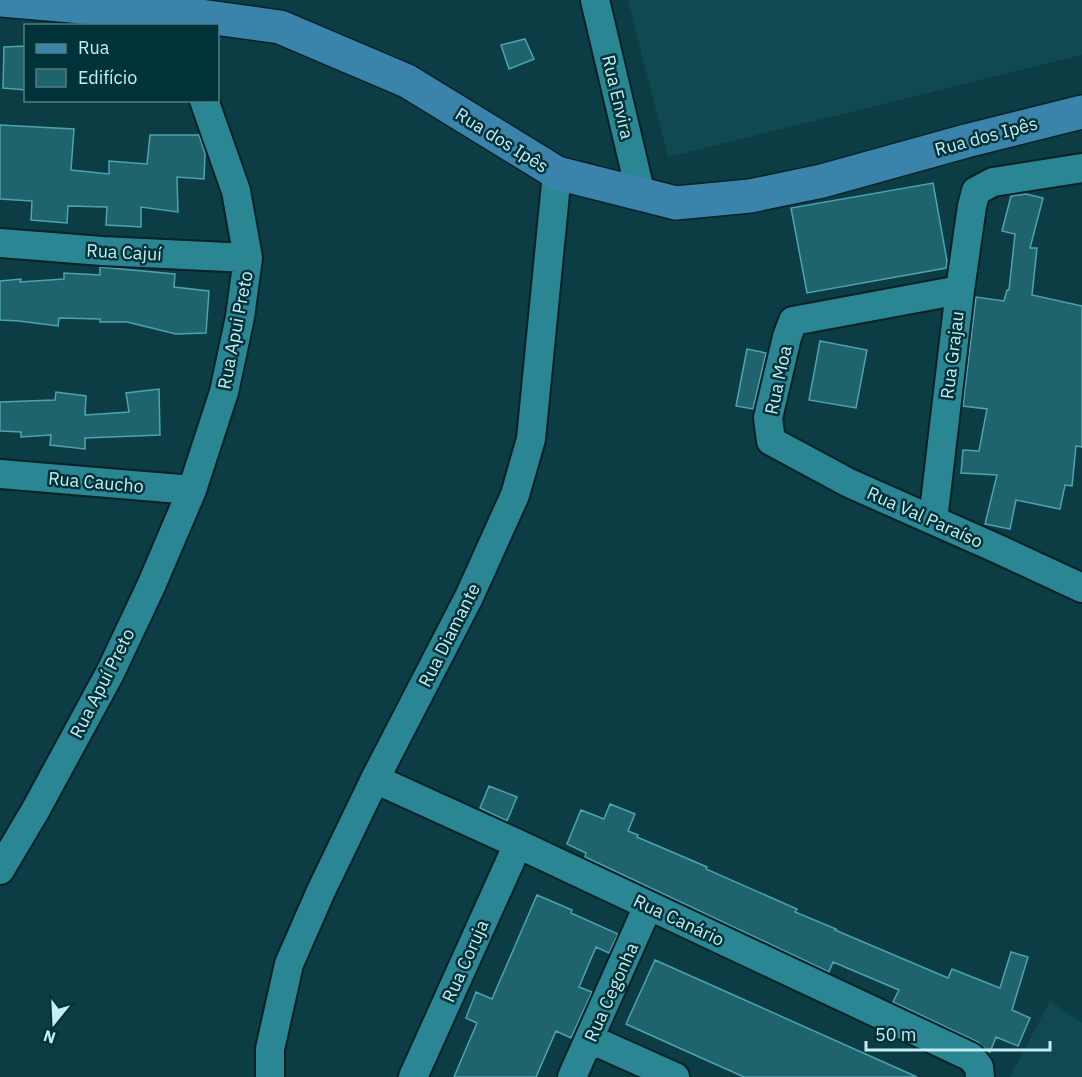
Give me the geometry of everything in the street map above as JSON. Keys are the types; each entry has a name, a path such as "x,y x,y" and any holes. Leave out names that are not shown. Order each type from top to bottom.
{"street":[{"name":"Rua dos Ipês","path":"0,0 130,6 173,19 280,27 407,81 557,173 676,202 750,196 822,181 1082,112"},
{"name":"Rua Envira","path":"595,0 641,195"},
{"name":"Rua Apui Preto","path":"192,490 224,392 240,317 248,258 236,191 205,102"},
{"name":"Rua Grajau","path":"933,520 960,290 976,191 993,182 1082,168"},
{"name":"Rua Diamante","path":"270,1077 270,1050 289,964 321,891 375,779 469,597 515,495 531,440 557,173"},
{"name":"Rua Cajuí","path":"0,243 102,251 248,258"},
{"name":"Rua Moa","path":"771,441 768,418 787,337 793,321 960,290"},
{"name":"Rua Val Paraíso","path":"771,441 849,483 1082,588"},
{"name":"Rua Caucho","path":"0,474 192,490"},
{"name":"Rua Apuí Preto","path":"0,870 110,673 151,586 192,490"},
{"name":"Rua Canário","path":"375,779 972,1058 979,1072"},
{"name":"Rua Coruja","path":"413,1077 518,844"},
{"name":"Rua Cegonha","path":"572,1077 648,906"},
{"path":"590,1039 675,1077"}],"shaded area":[{"path":"628,0 1082,0 1082,55 668,157"},
{"path":"1050,1001 1082,1023 1082,1077 1010,1077"}],"building":[{"path":"525,39 534,59 509,69 501,45"},
{"path":"24,46 24,90 3,88 4,47"},
{"path":"0,125 74,129 71,170 109,174 109,161 147,164 150,135 199,135 205,153 204,179 177,177 178,212 141,207 141,227 106,225 107,207 68,206 67,223 31,220 32,201 0,199"},
{"path":"933,183 947,261 946,268 807,293 791,208"},
{"path":"1026,194 1043,198 1030,248 1037,248 1032,295 1082,306 1082,447 1076,446 1072,486 1065,485 1060,509 1016,500 1010,529 985,524 997,475 961,473 963,450 979,451 987,409 963,406 976,297 1004,301 1007,290 1009,290 1015,234 1002,231 1011,196"},
{"path":"100,267 175,274 174,287 209,291 206,333 176,334 127,322 100,322 100,319 59,318 58,326 0,320 0,281 64,279 64,273 100,275"},
{"path":"820,341 867,350 856,408 809,400"},
{"path":"747,349 766,353 753,409 736,406"},
{"path":"159,389 160,435 85,438 85,449 50,445 51,435 21,437 21,432 0,431 0,402 55,400 56,392 86,396 85,415 129,412 126,393"},
{"path":"489,786 517,797 507,821 480,808"},
{"path":"610,804 635,814 628,831 638,835 637,837 797,909 795,912 948,978 952,969 1000,988 1011,952 1028,957 1012,1010 1030,1018 1018,1046 996,1037 990,1052 987,1051 978,1042 893,1002 899,990 833,962 829,972 585,857 586,853 567,844 581,810 604,819"},
{"path":"537,895 618,934 609,953 596,947 579,987 592,992 571,1038 556,1031 536,1077 454,1077 477,1023 466,1018 476,992 492,999"},
{"path":"655,960 917,1077 744,1077 626,1024"}]}
